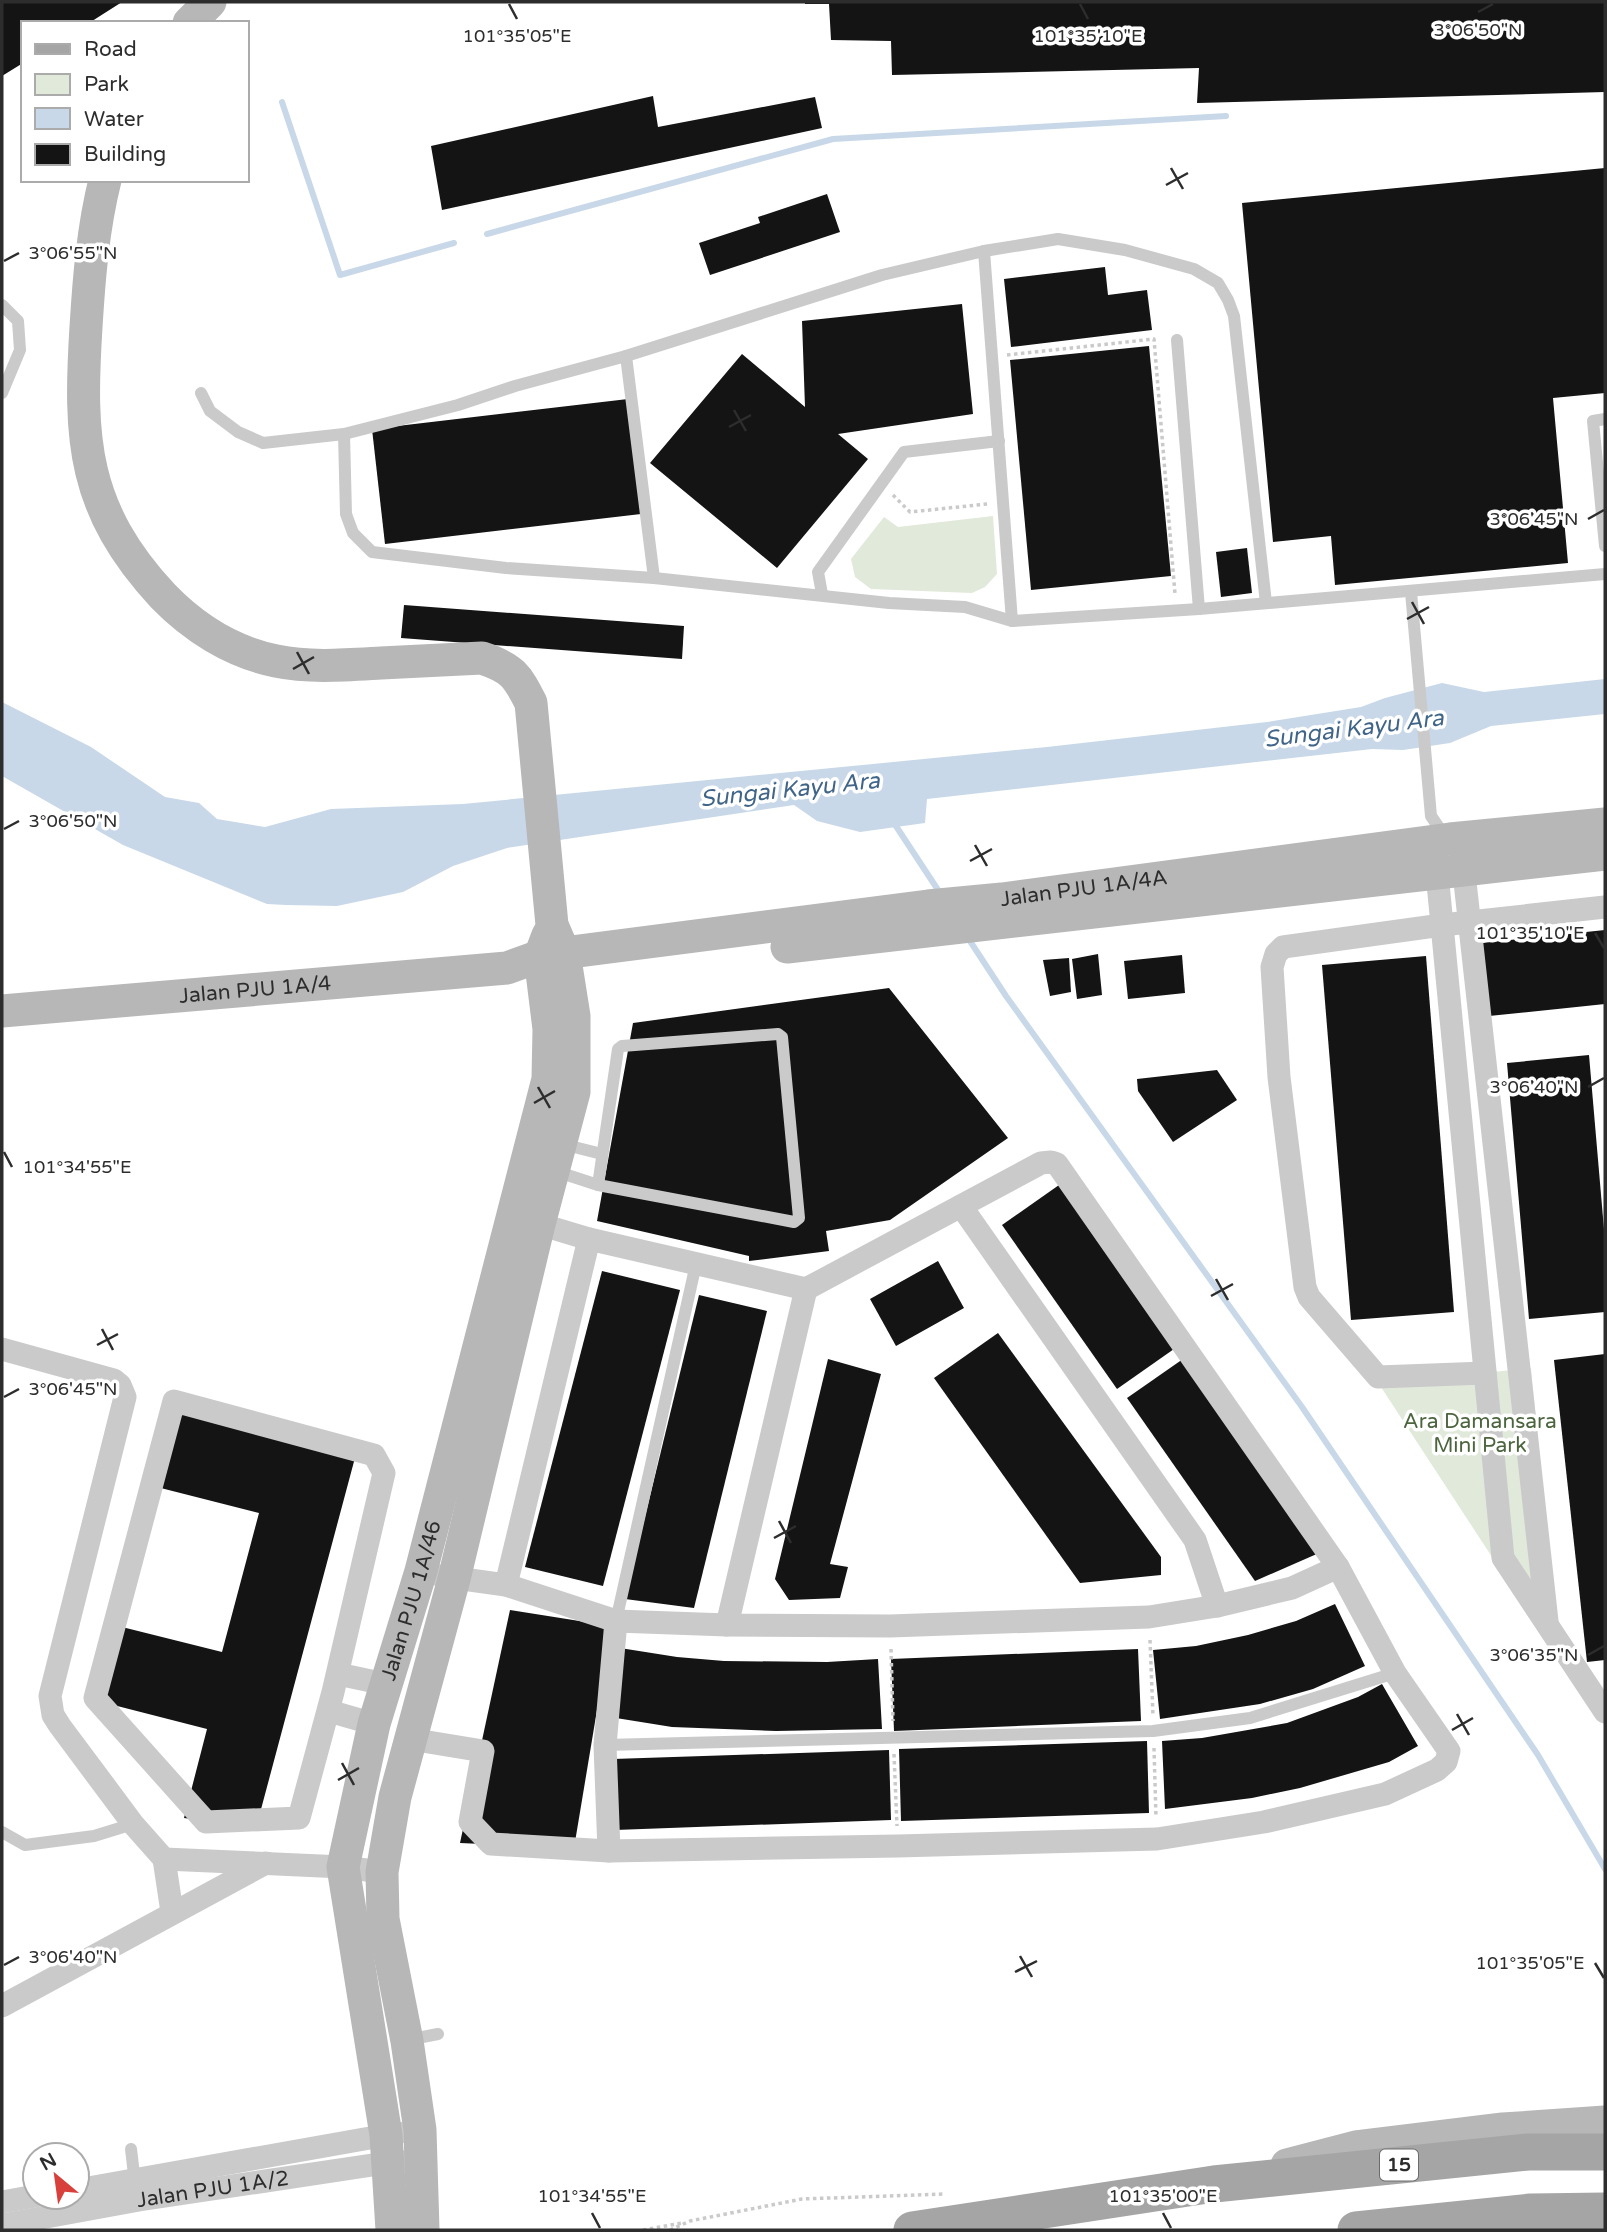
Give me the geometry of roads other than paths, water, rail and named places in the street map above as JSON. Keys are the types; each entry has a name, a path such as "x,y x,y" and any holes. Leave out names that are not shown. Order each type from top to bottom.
{"main road":[{"name":"15","path":"912,2230 1214,2184 1528,2152 1605,2152"},
{"path":"1356,2230 1531,2212 1605,2213"}],"street":[{"path":"190,21 210,2"},
{"path":"105,182 91,267 82,360 84,438 89,466 101,503 137,566 174,607 198,626 225,643 248,653 285,662 330,665 482,658 503,665 513,673 531,703 552,949"},
{"name":"Jalan PJU 1A/4A","path":"552,949 1004,910 1605,824"},
{"path":"1443,848 1469,923 1547,1624"},
{"path":"1443,848 1443,925 1503,1559 1605,1712"},
{"name":"Jalan PJU 1A/4A","path":"1443,848 1605,854"},
{"path":"1485,1373 1378,1377 1310,1297 1305,1287 1279,1077 1272,967 1276,954 1283,947 1443,925 1605,907"},
{"name":"Jalan PJU 1A/4A","path":"552,949 601,968 933,918"},
{"name":"Jalan PJU 1A/4","path":"2,1011 507,968 552,949"},
{"name":"Jalan PJU 1A/46","path":"423,2230 423,2037 383,1919 382,1872 395,1797 454,1579 539,1224 574,1092 575,1039 572,1008 552,949"},
{"name":"Jalan PJU 1A/46","path":"392,2230 386,2148 343,1867 374,1724 421,1571 548,1079 552,949"},
{"path":"572,1008 601,968"},
{"path":"410,1739 483,1751 470,1822 491,1844 609,1851 1157,1839 1277,1819 1385,1794 1437,1770 1446,1762 1449,1751 1395,1673 1338,1567 1057,1164 1041,1163 806,1289 589,1239 539,1224"},
{"path":"961,1206 1195,1540 1217,1606"},
{"path":"506,1585 589,1239"},
{"path":"727,1625 806,1289"},
{"path":"2,1349 114,1380 120,1385 125,1397 50,1696 53,1715 60,1726 164,1859 172,1912"},
{"path":"174,1401 374,1455 384,1473 329,1711 299,1818 206,1822 95,1698 174,1401"},
{"path":"421,1571 454,1579 506,1585 616,1621 890,1626 1149,1617 1217,1606 1292,1588 1338,1567"},
{"path":"609,1851 605,1745 616,1621"},
{"path":"338,1674 385,1684"},
{"path":"329,1711 374,1724"},
{"path":"164,1859 343,1867 382,1872"},
{"path":"2,2006 266,1863"},
{"path":"1214,2184 1356,2147 1503,2129 1605,2122"},
{"name":"Jalan PJU 1A/2","path":"2,2225 137,2190 421,2144"},
{"name":"Jalan PJU 1A/2","path":"91,2190 137,2190"},
{"path":"2,2202 21,2199"},
{"path":"1561,2230 1605,2213"}],"lane":[{"path":"201,393 210,411 238,432 263,443 344,434 458,405 515,386 626,356 882,275 984,251 1058,239 1125,250 1194,269 1218,283 1228,300 1234,316 1266,603"},
{"path":"984,251 1012,621"},
{"path":"2,305 18,321 20,350 2,393"},
{"path":"1177,340 1199,609"},
{"path":"626,356 653,578"},
{"path":"1605,419 1593,421 1605,546"},
{"path":"344,434 346,514 353,533 372,552 506,568 653,578 889,603 965,607 1012,621 1199,609 1605,574"},
{"path":"822,594 818,572 904,452 999,441"},
{"path":"1411,592 1429,802 1443,848"},
{"path":"557,1157 598,1185 794,1222 799,1218 782,1037 778,1034 622,1046 618,1049 598,1185"},
{"path":"557,1157 602,1154"},
{"path":"616,1621 696,1264"},
{"path":"605,1745 1153,1731 1250,1718 1395,1673"},
{"path":"2,1832 25,1844 94,1836 134,1824"},
{"path":"131,2149 137,2190"}],"water":[{"name":"Sungai Kayu Ara","path":"1605,679 1605,714 1491,726 1450,743 1403,750 1372,749 927,799 925,823 860,832 817,821 794,805 507,848 453,866 403,892 337,906 267,904 123,845 2,776 2,702 91,747 165,797 199,803 217,819 265,827 331,809 463,804 1047,747 1267,722 1361,707 1442,683 1484,692"}],"waterway":[{"path":"282,102 340,275 454,243"},
{"path":"487,234 833,139 1226,116"},
{"path":"892,820 940,893"},
{"path":"968,938 1006,996 1302,1407 1538,1755 1605,1869"}],"park label":[{"name":"Ara Damansara Mini Park","path":"1480,1433"}]}
